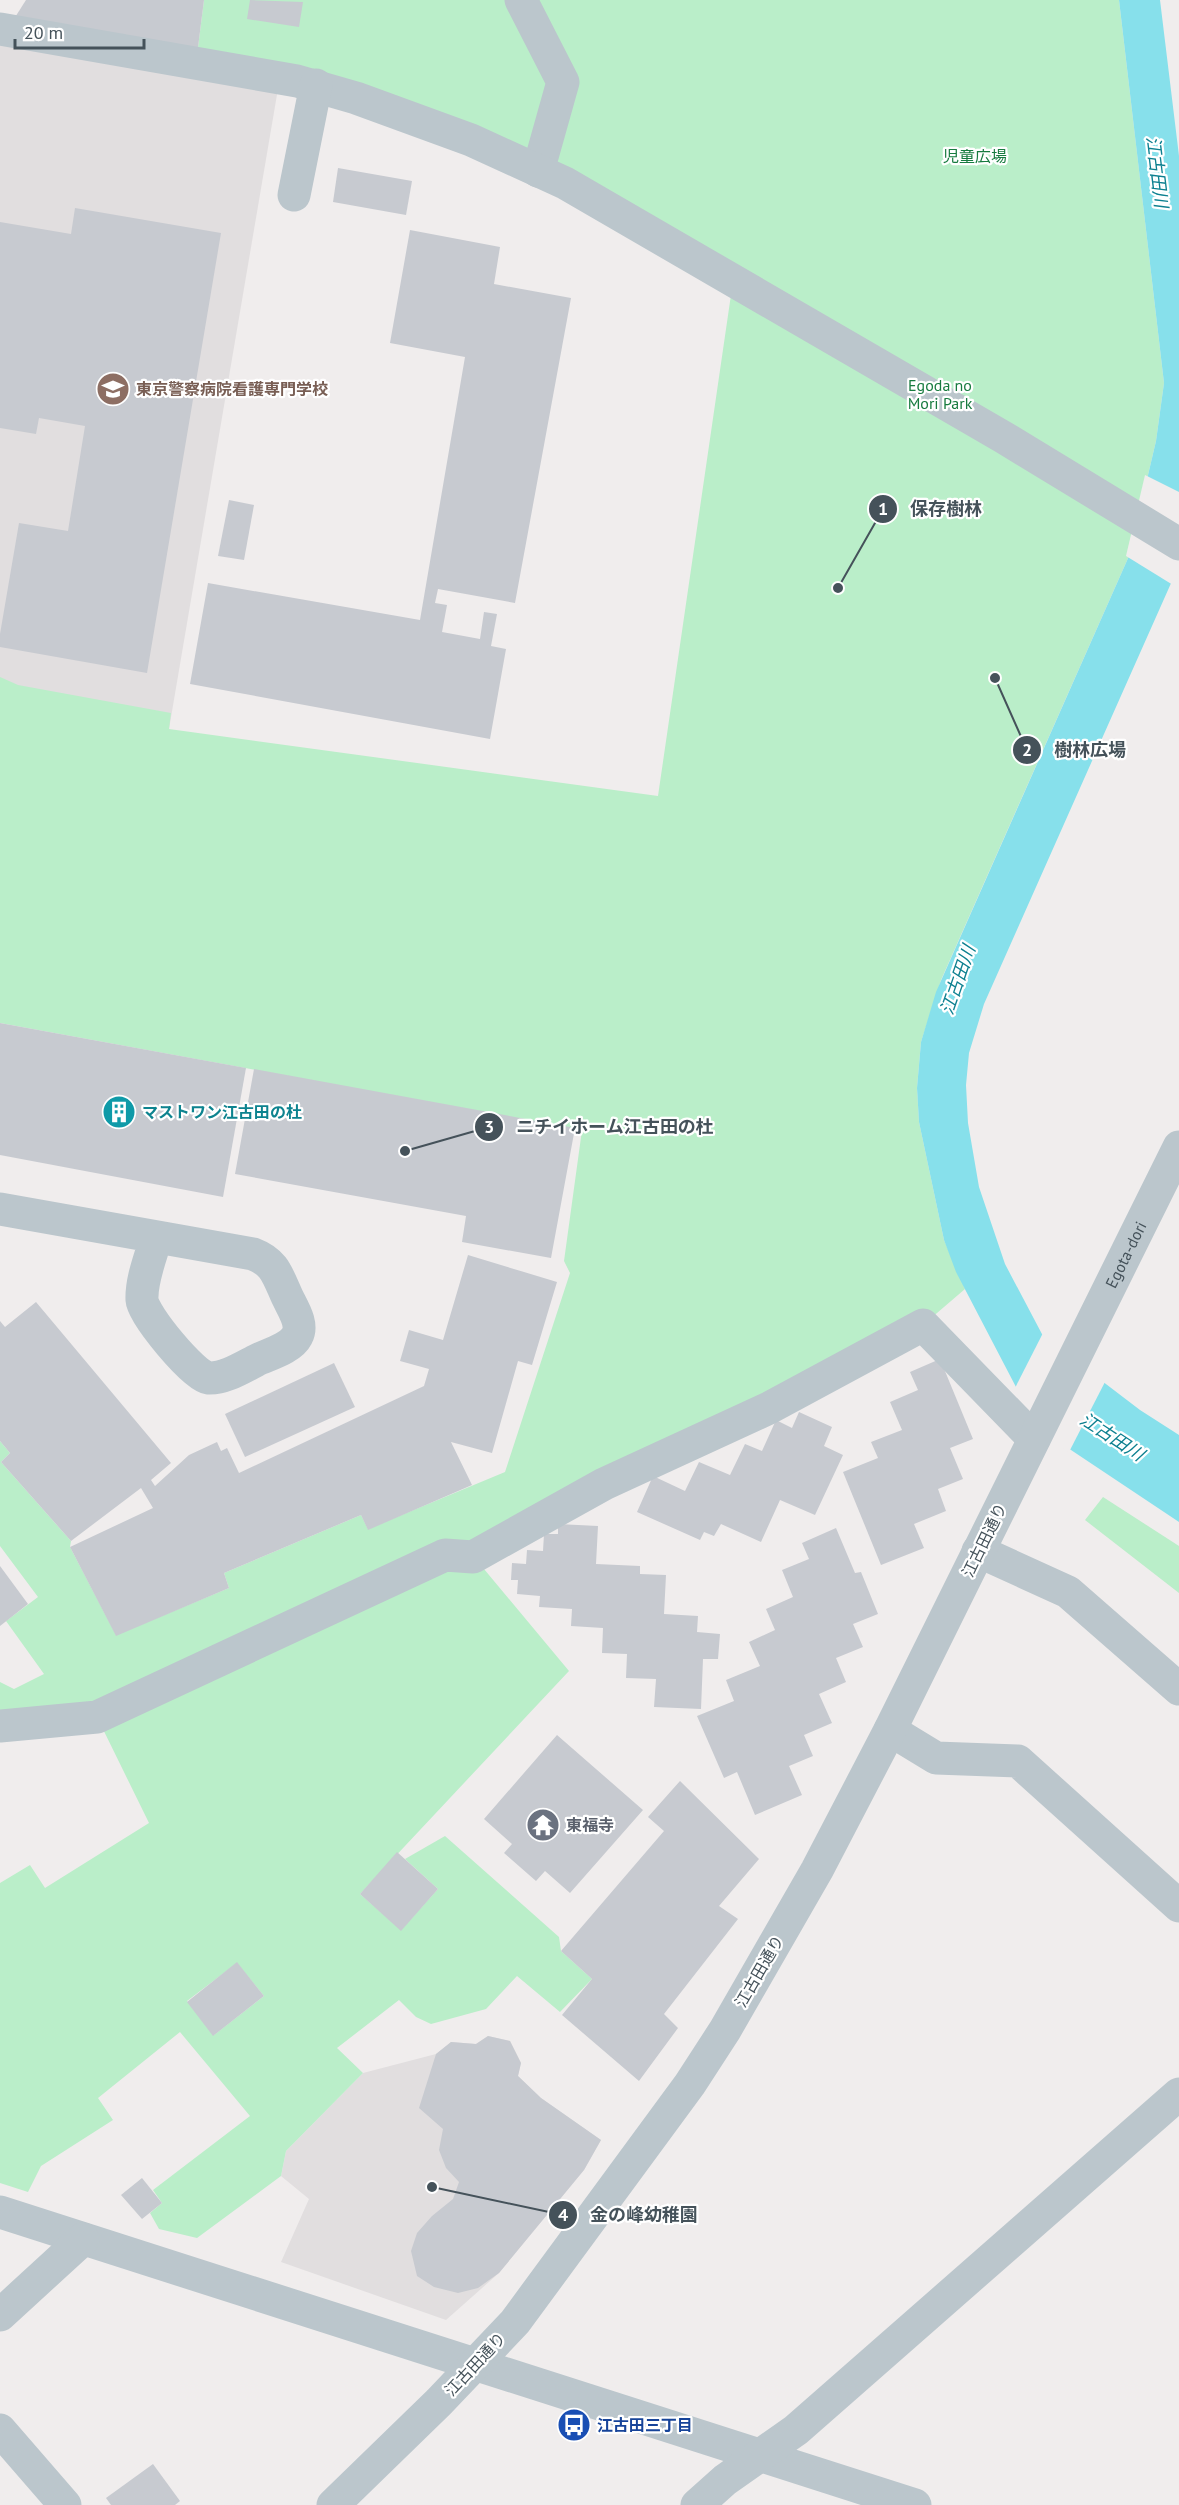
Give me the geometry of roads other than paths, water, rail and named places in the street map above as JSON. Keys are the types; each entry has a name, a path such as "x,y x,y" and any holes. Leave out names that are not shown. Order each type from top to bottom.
{"street":[{"path":"521,0 563,82 538,171"},
{"path":"0,29 316,85 471,140 538,171 629,220 1003,437 1179,544"},
{"path":"294,195 316,85"},
{"name":"Egota-dori","path":"1073,1361 1177,1154"},
{"path":"0,1209 253,1254 267,1259 276,1271 299,1323 297,1336 287,1346 219,1378 205,1377 193,1370 147,1314 142,1301 143,1287 156,1238"},
{"path":"0,1726 97,1717 445,1555 473,1557 604,1484 769,1408 922,1325 1039,1429"},
{"name":"江古田通り","path":"333,2505 477,2363 515,2322 690,2084 725,2030 817,1870 890,1730 1073,1361"},
{"path":"978,1551 1068,1592 1179,1689"},
{"path":"890,1730 936,1758 1018,1761 1179,1906"},
{"path":"697,2505 725,2480 762,2456 805,2422 1179,2094"},
{"path":"0,2212 915,2505"},
{"path":"0,2315 83,2239"},
{"path":"0,2430 64,2505"}],"water":[{"name":"江古田川","path":"1119,0 1160,0 1179,156 1179,554 1172,581 984,1004 969,1053 966,1085 968,1123 979,1187 1005,1264 1043,1336 1140,1410 1179,1435 1179,1522 1065,1446 1016,1387 956,1272 944,1240 919,1122 917,1088 921,1042 936,992 1129,556 1156,441 1164,383"}],"place":[{"name":"東京警察病院看護専門学校","path":"113,389"},
{"name":"保存樹林","path":"838,588"},
{"name":"樹林広場","path":"995,678"},
{"name":"マストワン江古田の杜","path":"119,1112"},
{"name":"ニチイホーム江古田の杜","path":"405,1151"},
{"name":"東福寺","path":"543,1825"},
{"name":"金の峰幼稚園","path":"432,2187"},
{"name":"江古田三丁目","path":"574,2425"}],"park label":[{"name":"児童広場","path":"975,156"},
{"name":"Egoda no Mori Park","path":"940,394"}]}
